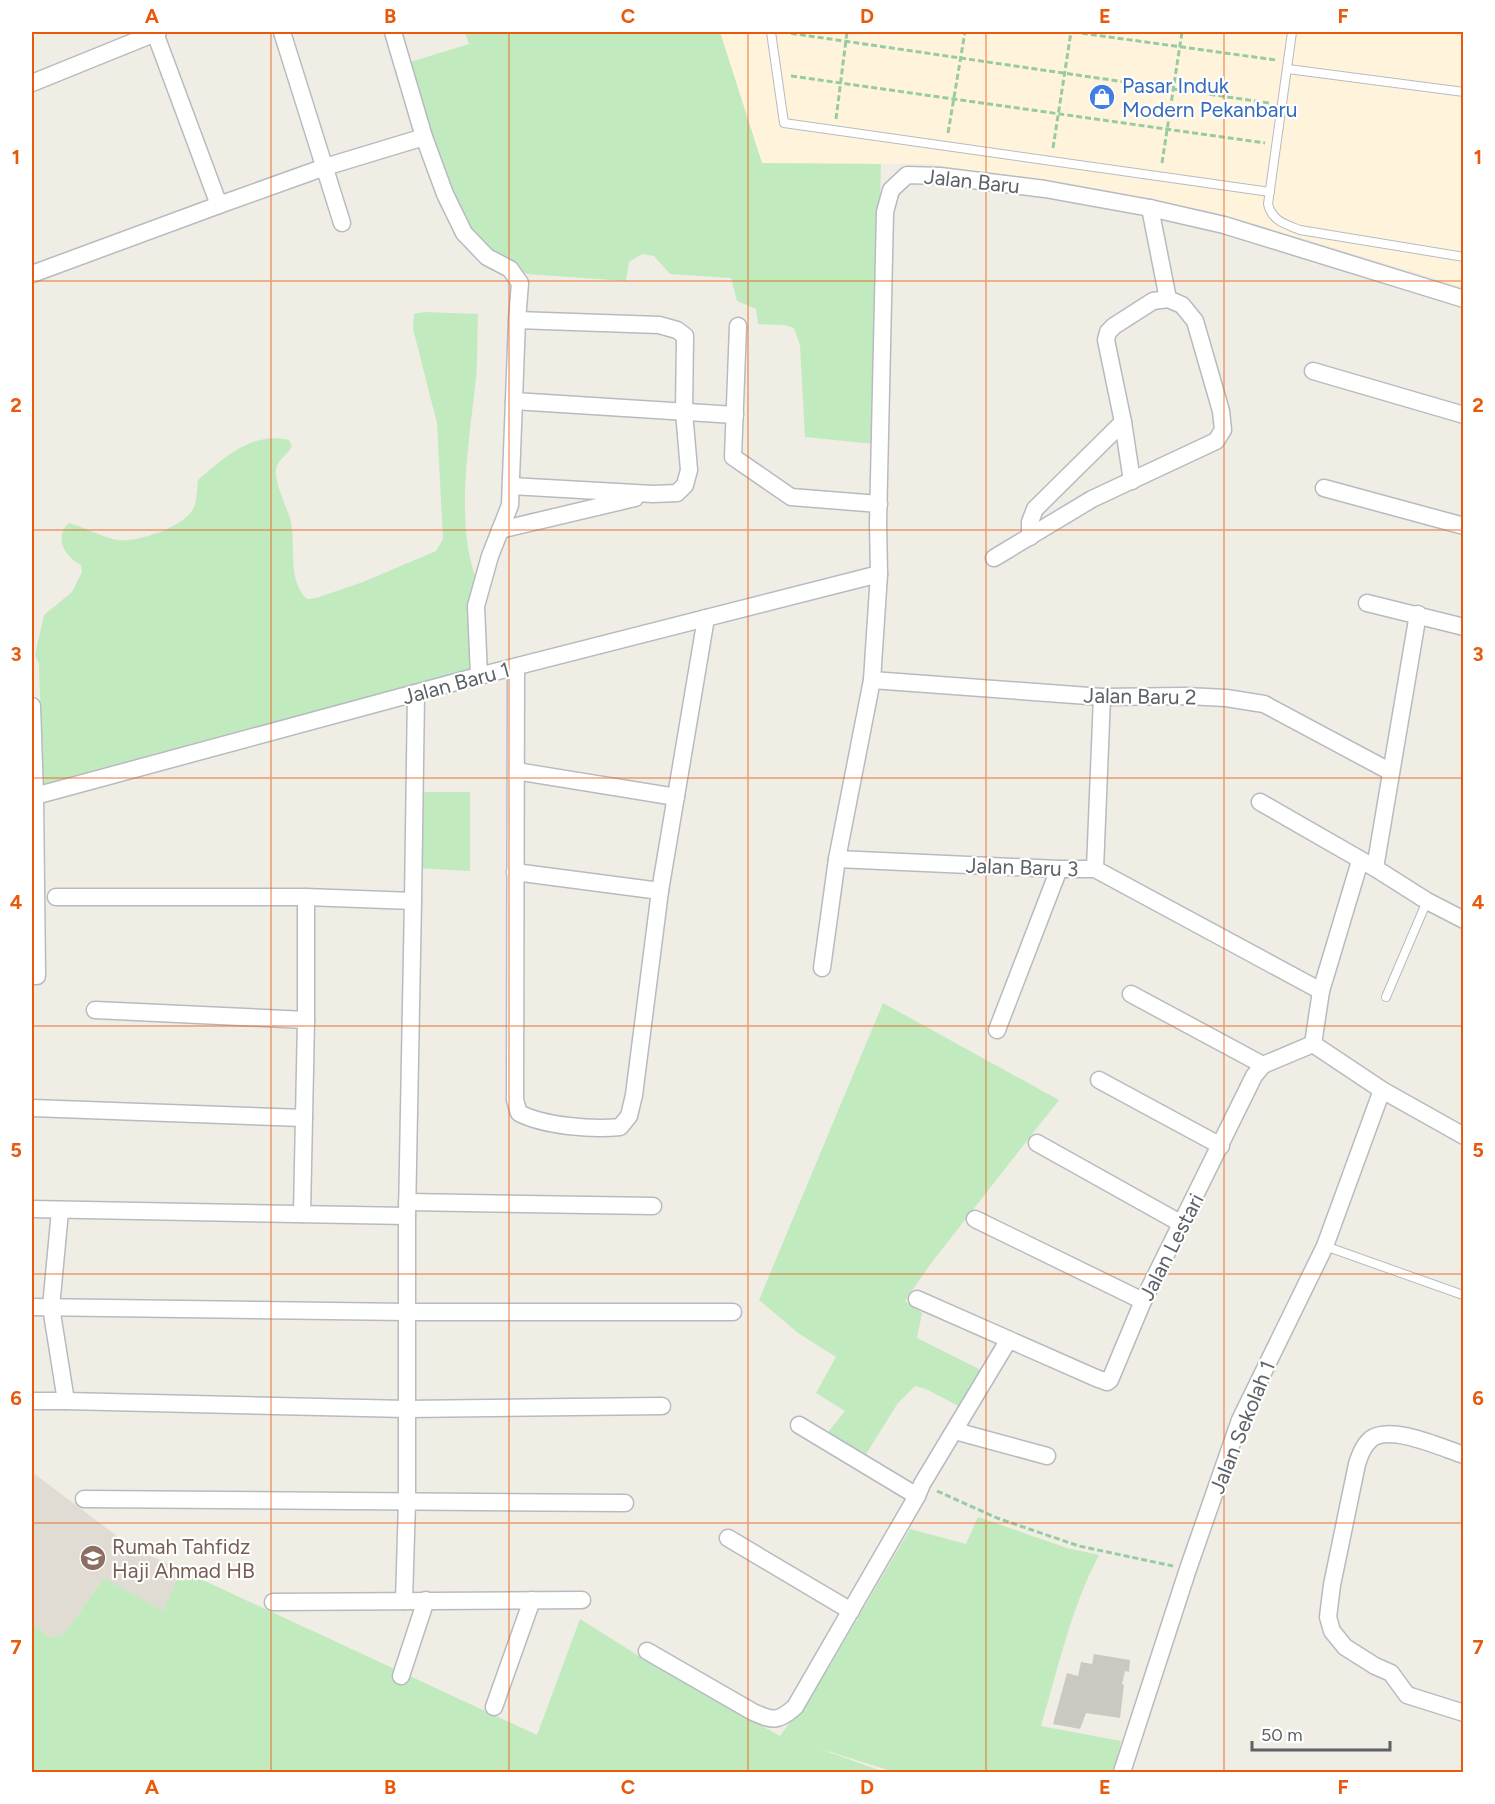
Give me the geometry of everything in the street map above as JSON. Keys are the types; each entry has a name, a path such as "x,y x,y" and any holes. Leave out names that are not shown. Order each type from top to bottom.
{"street":[{"path":"32,82 157,32 219,205"},
{"path":"282,32 342,222"},
{"path":"393,32 424,137 445,194 464,233 487,257 510,269 520,283 510,505 490,556 476,606 478,676"},
{"path":"32,274 325,167 424,137"},
{"name":"Jalan Baru","path":"822,968 837,859 872,680 879,574 885,212 891,190 907,175 940,176 1045,189 1150,208 1224,225 1464,299"},
{"path":"1150,208 1168,299"},
{"path":"994,558 1092,499 1132,481 1216,441 1222,430 1219,403 1195,321 1182,305 1168,299 1153,301 1114,326 1108,332 1106,340 1123,422 1132,481"},
{"path":"511,486 653,494 677,493 685,484 689,470 684,412 686,336 677,330 659,325 517,320"},
{"path":"738,326 733,457 790,497 879,504"},
{"path":"1313,371 1464,415"},
{"path":"514,401 735,415"},
{"path":"1029,537 1030,522 1035,510 1123,422"},
{"path":"1324,488 1464,526"},
{"path":"500,530 653,494"},
{"name":"Jalan Baru 1","path":"35,796 478,676 879,574"},
{"path":"1367,603 1464,627"},
{"path":"1313,1044 1321,991 1367,864 1391,772 1418,614"},
{"path":"516,667 515,1100 519,1113 547,1123 607,1128 620,1126 629,1116 634,1095 660,891 706,618"},
{"name":"Jalan Baru 2","path":"872,680 1102,697 1226,698 1264,704 1391,772"},
{"path":"404,1601 407,1502 407,1209 416,694"},
{"path":"1095,869 1102,697"},
{"path":"32,706 37,976 32,976"},
{"path":"516,771 676,796"},
{"path":"1260,802 1426,901 1464,920"},
{"name":"Jalan Baru 3","path":"837,859 1095,869 1321,991"},
{"path":"997,1030 1059,869"},
{"path":"515,872 660,891"},
{"path":"56,897 306,897 413,901"},
{"path":"302,1214 306,897"},
{"path":"1131,994 1263,1065 1313,1044"},
{"path":"95,1010 306,1020"},
{"path":"1313,1044 1382,1090 1464,1136"},
{"name":"Jalan Lestari","path":"1008,1341 1107,1382 1112,1377 1143,1301 1254,1076 1263,1065"},
{"path":"1100,1080 1221,1146"},
{"name":"Jalan Sekolah 1","path":"1122,1773 1188,1569 1240,1420 1325,1246 1382,1090"},
{"path":"32,1108 304,1118"},
{"path":"1038,1143 1182,1224"},
{"path":"32,1209 302,1214 407,1209 653,1206"},
{"path":"60,1211 51,1307 66,1401"},
{"path":"975,1219 1143,1301"},
{"path":"647,1651 753,1712 770,1719 783,1717 795,1707 852,1611 919,1490 1008,1341 917,1299"},
{"path":"32,1307 406,1312 733,1312"},
{"path":"32,1401 407,1409 662,1406"},
{"path":"799,1425 919,1490"},
{"path":"955,1431 1047,1456"},
{"path":"1464,1455 1416,1438 1390,1434 1373,1438 1362,1449 1334,1574 1328,1617 1332,1631 1345,1647 1391,1673 1407,1695 1464,1713"},
{"path":"84,1499 625,1503"},
{"path":"728,1538 852,1611"},
{"path":"401,1676 426,1600"},
{"path":"494,1707 532,1600"},
{"path":"273,1602 582,1600"}],"lane":[{"path":"771,32 784,123 1270,192"},
{"path":"1292,32 1268,204 1275,219 1300,230 1464,257"},
{"path":"1288,65 1464,92"},
{"path":"1386,997 1426,901"},
{"path":"1325,1246 1463,1295"}],"path":[{"path":"779,32 1282,105"},
{"path":"834,130 847,32"},
{"path":"945,146 965,32"},
{"path":"1051,161 1072,32 1179,46 1288,65"},
{"path":"1160,176 1182,32"},
{"path":"777,74 1276,145"},
{"path":"919,1490 1079,1546 1188,1569"}],"shaded area":[{"name":"Pasar Induk Modern Pekanbaru","path":"720,32 1463,32 1463,287 1216,212 932,164 762,163"},
{"name":"Rumah Tahfidz Haji Ahmad HB","path":"32,1472 130,1546 181,1570 163,1612 104,1578 64,1634 50,1638 32,1623"}],"green space":[{"path":"465,32 720,32 762,163 881,164 874,444 805,437 800,345 794,328 784,325 758,324 756,309 737,301 731,278 670,274 654,256 642,254 629,262 626,281 527,274 490,252 470,232 440,159 410,62 469,44"},
{"path":"424,312 478,314 477,370 465,508 470,558 477,580 472,671 43,787 39,664 35,655 44,615 72,592 82,572 81,565 70,557 63,547 62,535 69,523 117,540 136,539 160,532 189,514 195,504 198,480 218,463 239,448 263,439 276,438 289,440 292,446 279,462 276,474 292,528 296,582 307,599 363,582 436,551 443,539 437,423 413,329 414,314"},
{"path":"415,792 470,792 470,871 414,868"},
{"path":"883,1003 1059,1100 932,1262 905,1301 922,1313 917,1338 981,1370 962,1408 926,1389 915,1386 898,1403 863,1459 823,1435 845,1411 816,1393 836,1357 798,1333 759,1300"},
{"path":"978,1517 1067,1548 1099,1555 1073,1617 1041,1726 1121,1741 1114,1772 894,1772 815,1747 884,1772 32,1772 32,1623 50,1638 64,1634 104,1578 163,1611 181,1570 537,1735 580,1619 658,1668 780,1736 828,1669 910,1529 966,1544"}],"building":[{"path":"1094,1654 1130,1660 1129,1672 1125,1671 1122,1684 1124,1685 1120,1718 1086,1713 1080,1729 1053,1724 1067,1673 1078,1676 1081,1662 1092,1664"}],"place":[{"name":"Pasar Induk Modern Pekanbaru","path":"1102,97"},
{"name":"Rumah Tahfidz Haji Ahmad HB","path":"93,1558"}]}
